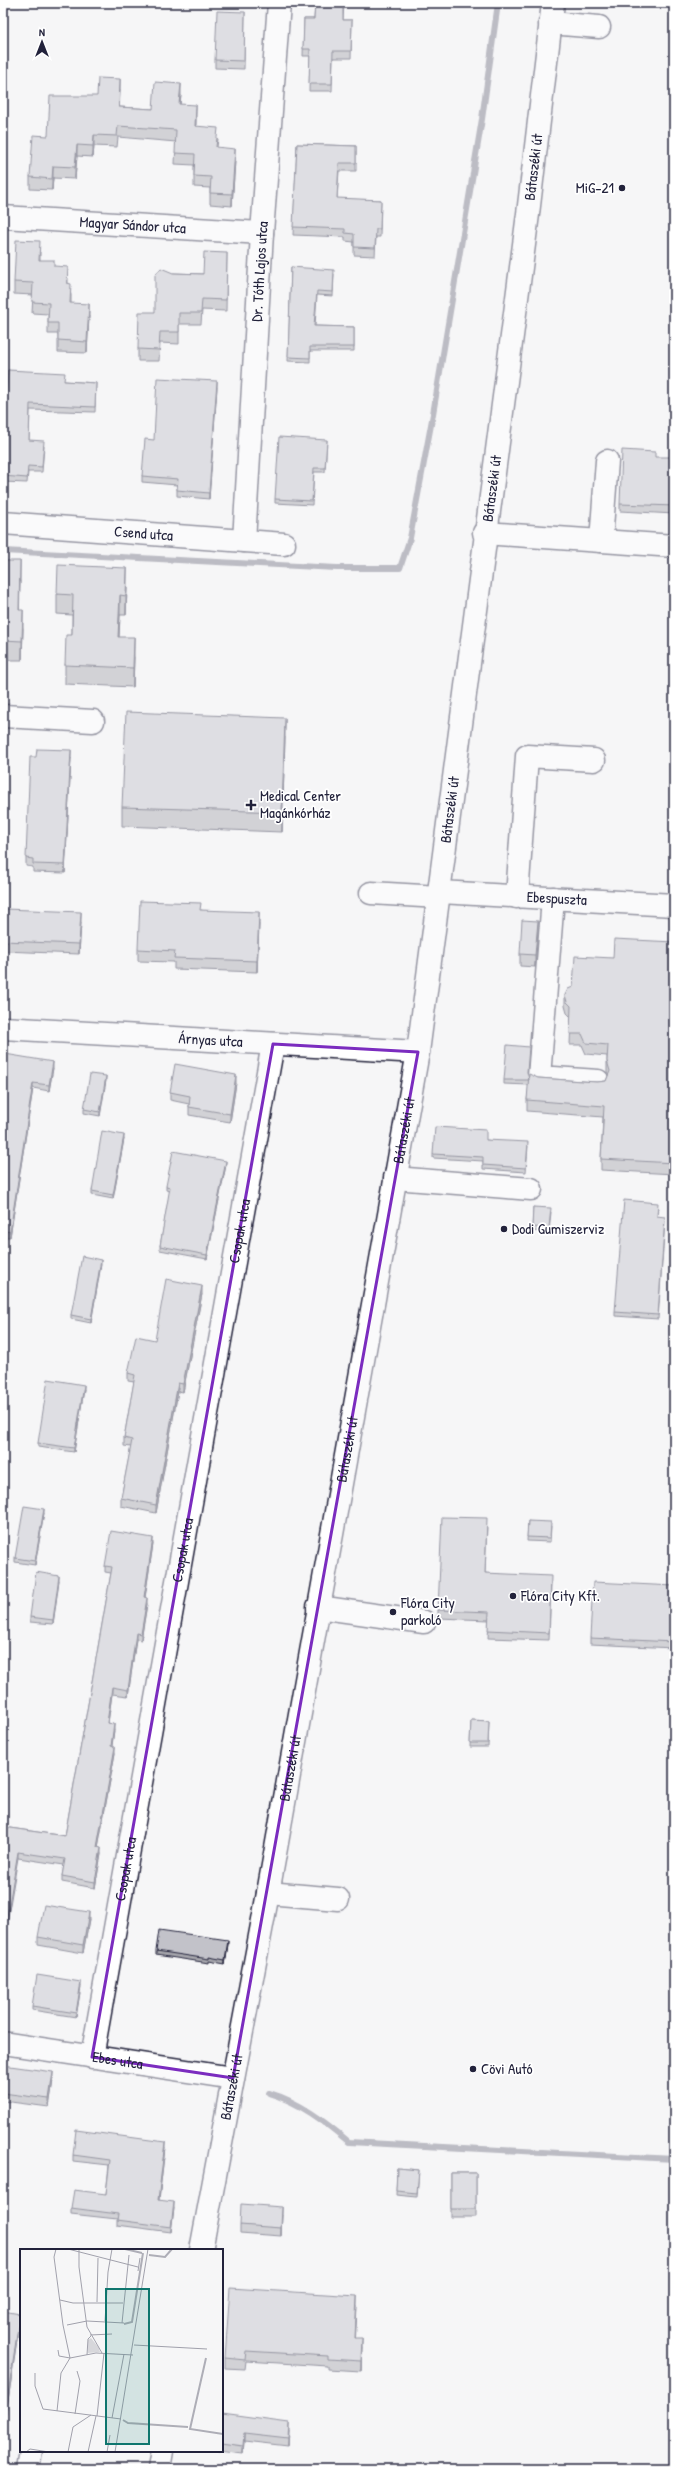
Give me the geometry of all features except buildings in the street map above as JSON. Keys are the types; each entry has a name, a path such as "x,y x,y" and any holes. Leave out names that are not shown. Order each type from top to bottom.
{"street":[{"name":"Dr. Tóth Lajos utca","path":"244,540 262,233 278,3"},
{"path":"551,13 599,27"},
{"name":"Bátaszéki út","path":"201,2249 232,2078 268,1893 418,1052 484,533 528,214 551,13"},
{"name":"Magyar Sándor utca","path":"3,217 262,233"},
{"path":"601,541 607,461"},
{"name":"Csend utca","path":"3,523 284,544"},
{"path":"484,533 674,546"},
{"path":"3,716 93,721"},
{"path":"517,897 527,756 594,760"},
{"name":"Ebespuszta","path":"371,893 553,898 674,905"},
{"path":"553,898 539,1077 598,1081"},
{"name":"Árnyas utca","path":"3,1028 418,1052"},
{"name":"Csopak utca","path":"92,2057 273,1044"},
{"path":"395,1178 531,1189"},
{"path":"318,1607 424,1622"},
{"path":"268,1893 338,1898"},
{"name":"Ebes utca","path":"3,2043 232,2078"},
{"path":"28,2469 31,2452"},
{"path":"159,2469 162,2452"}],"highlighted area":[{"path":"273,1044 418,1052 330,1539 233,2078 92,2057"}],"waterway":[{"path":"3,551 337,568 400,568 410,538 433,414 482,119 498,3"},
{"path":"269,2093 302,2107 312,2113 349,2142 674,2159"}],"place":[{"name":"MiG–21","path":"622,188"},
{"name":"Medical Center Magánkórház","path":"251,805"},
{"name":"Dodi Gumiszerviz","path":"504,1229"},
{"name":"Flóra City Kft.","path":"513,1596"},
{"name":"Flóra City parkoló","path":"393,1612"},
{"name":"Cövi Autó","path":"473,2069"}]}
